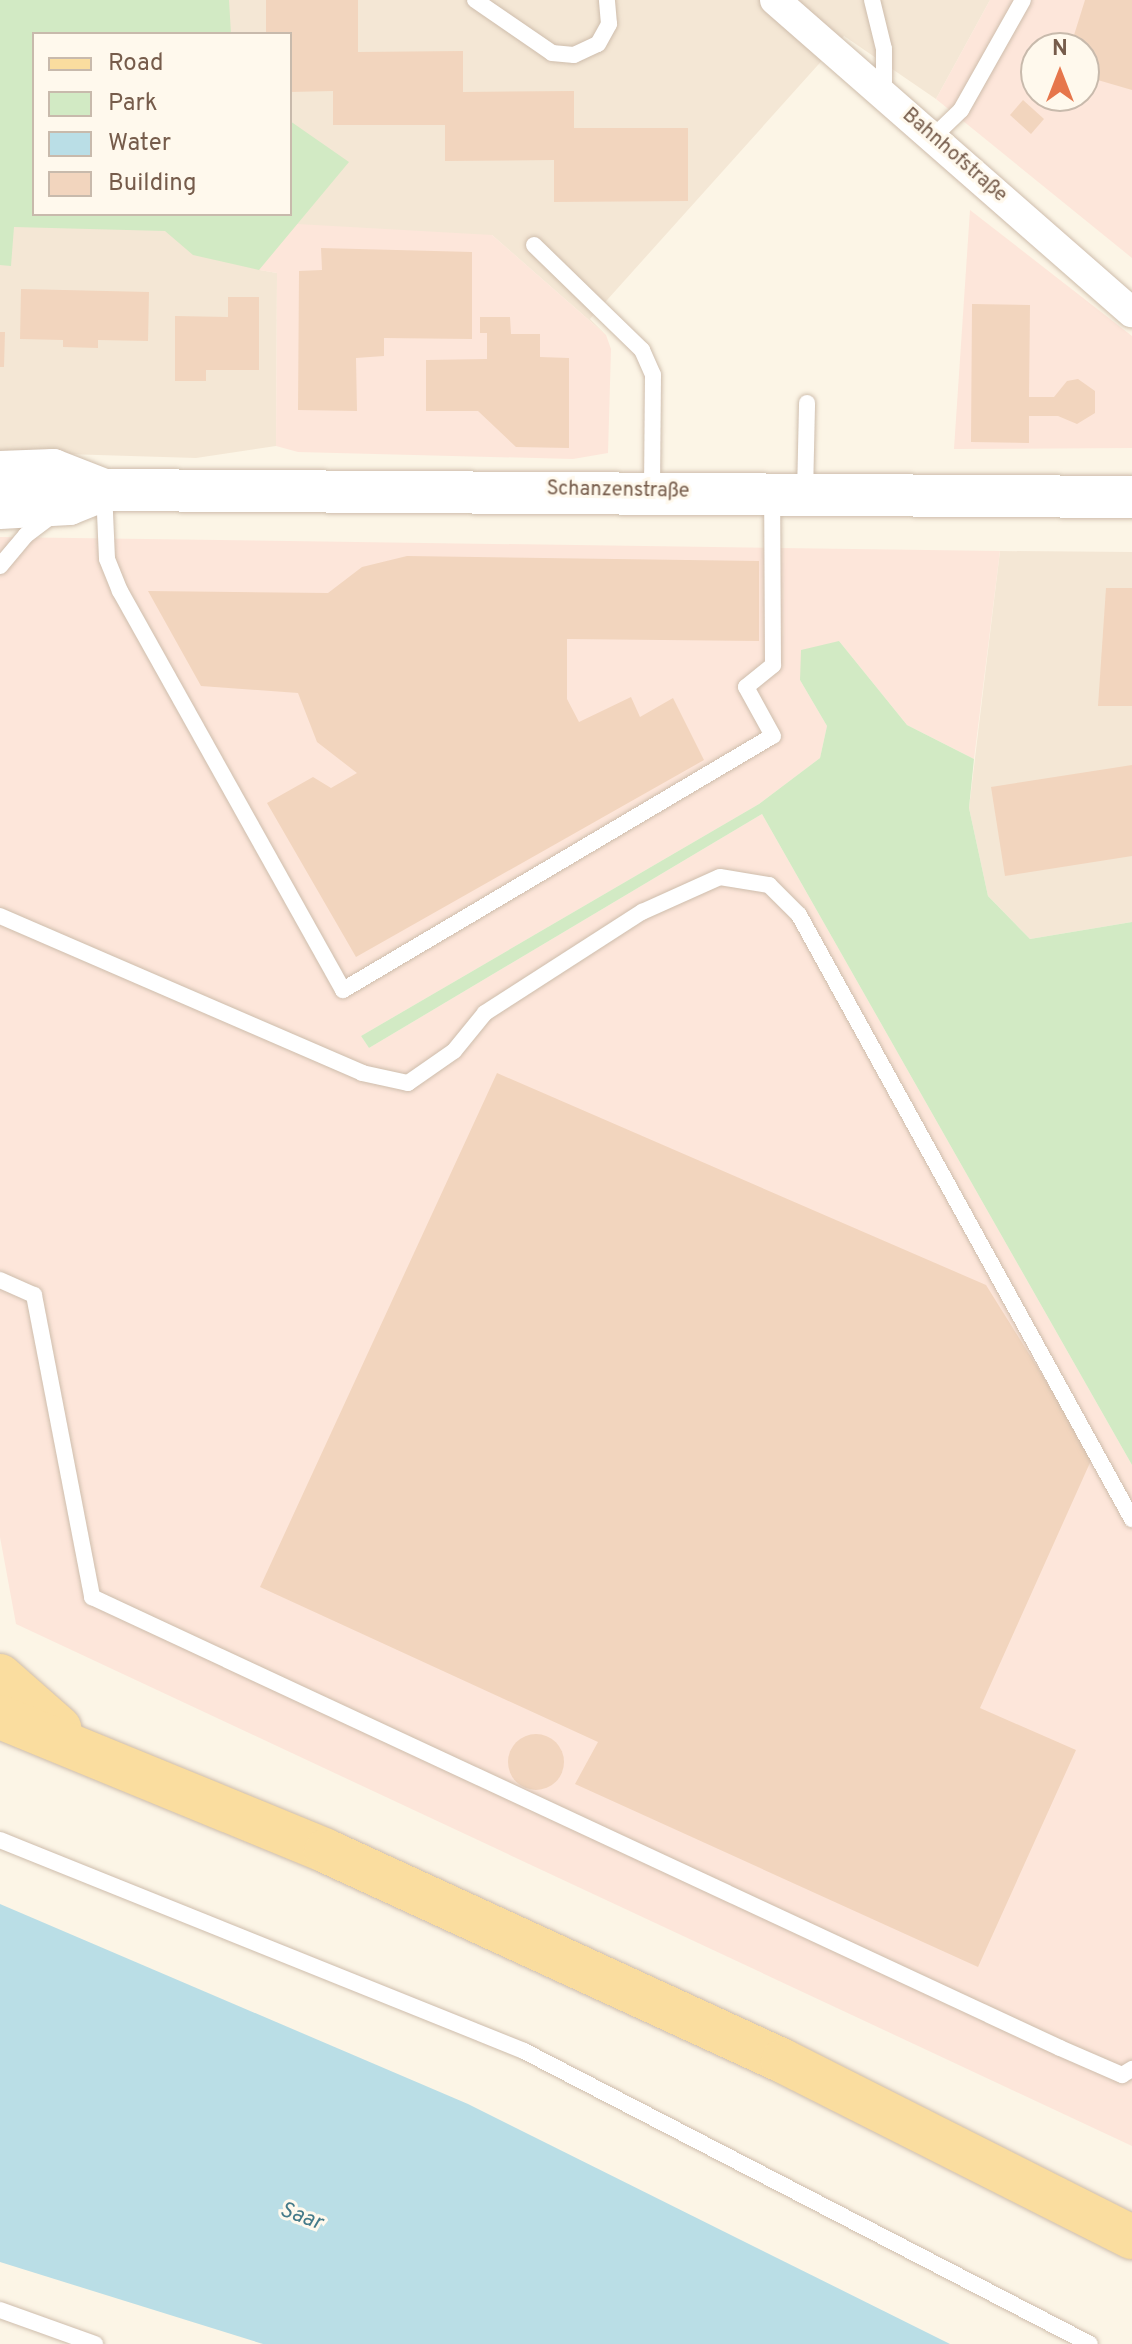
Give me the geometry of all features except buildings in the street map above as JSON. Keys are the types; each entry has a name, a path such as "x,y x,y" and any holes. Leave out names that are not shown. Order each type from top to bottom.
{"main road":[{"path":"0,1676 86,1749"},
{"path":"0,1717 86,1749 326,1851 783,2061 1132,2237"}],"street":[{"name":"Bahnhofstraße","path":"775,0 1132,312"},
{"name":"Schanzenstraße","path":"0,472 53,470 86,497"},
{"name":"Schanzenstraße","path":"0,508 86,497 652,492 1132,497"}],"lane":[{"path":"475,0 541,47 574,55 598,44 609,24 607,0"},
{"path":"872,0 884,49 884,96"},
{"path":"933,137 961,110 1023,0"},
{"path":"534,245 642,350 653,375 652,492"},
{"path":"0,566 26,535 86,497 120,591 343,990 773,736 746,687 773,665 789,494 807,403"},
{"path":"0,916 362,1073 408,1083 454,1051 485,1013 642,912 720,877 769,885 799,915 1132,1519"},
{"path":"0,1280 34,1295 92,1597 1060,2048 1122,2075 1132,2069"},
{"path":"0,1840 524,2051 1090,2344"},
{"path":"0,2310 95,2344"}],"shaded area":[{"path":"0,0 990,0 936,99 844,36 590,319 606,335 492,235 260,270 277,273 276,446 196,458 0,452"},
{"path":"990,0 1132,0 1132,258 936,99"},
{"path":"970,210 1132,336 1132,448 954,449"},
{"path":"297,224 492,235 606,335 611,349 608,453 573,459 298,452 276,446 277,273 259,270"},
{"path":"0,537 1000,551 974,759 907,725 839,641 800,680 827,726 820,758 759,804 361,1036 369,1048 762,814 1132,1465 1132,2146 16,1624 0,1537"},
{"path":"1000,551 1132,552 1132,922 1030,939 988,896 969,808"}],"green space":[{"path":"0,0 229,0 231,32 32,32 32,216 292,216 292,122 349,162 259,270 193,255 165,231 14,227 11,266 0,265"},
{"path":"839,641 907,725 974,759 969,808 988,896 1030,939 1132,922 1132,1465 762,814 369,1048 361,1036 759,804 820,758 827,726 800,680 801,650"}],"water":[{"name":"Saar","path":"0,1904 468,2104 950,2344 263,2344 0,2262"}]}
